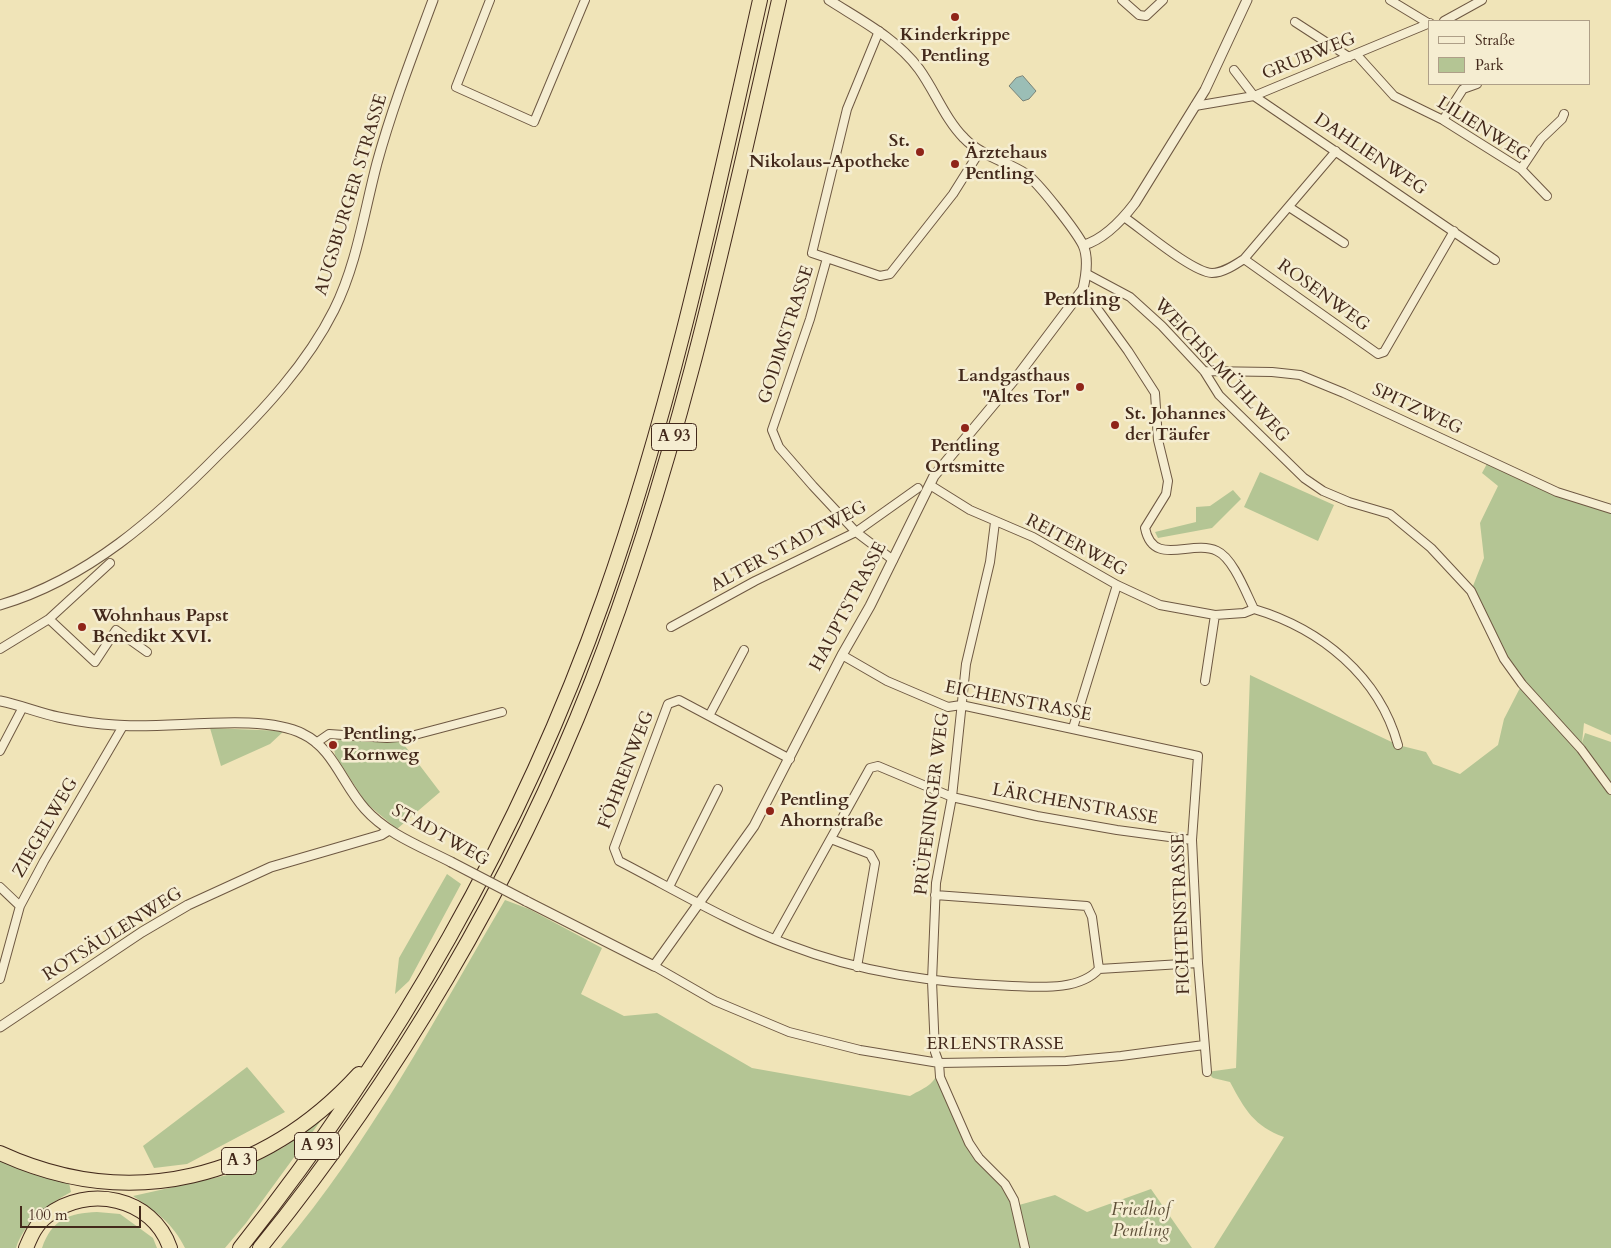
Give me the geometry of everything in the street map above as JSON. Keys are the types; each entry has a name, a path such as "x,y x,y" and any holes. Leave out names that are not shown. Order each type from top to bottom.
{"highway":[{"name":"A 93","path":"240,1248 332,1125 389,1040 487,868 540,756 603,600 645,471 669,389 702,262 760,0"},
{"name":"A 93","path":"260,1248 337,1147 415,1029 512,855 549,782 592,682 643,538 682,410 719,266 779,0"},
{"name":"A 3","path":"0,1152 33,1167 68,1176 104,1181 175,1180 206,1172 254,1155 289,1136 327,1106 389,1040"},
{"path":"26,1248 35,1228 46,1216 74,1201 89,1198 108,1198 141,1211 155,1222 170,1248"}],"street":[{"name":"AUGSBURGER STRASSE","path":"0,605 62,580 97,560 142,528 178,496 255,419 291,377 335,309 348,275 390,121 433,0"},
{"path":"490,0 456,87 534,122 585,0"},
{"path":"829,0 879,31 903,50 918,68 954,127 980,151 1028,175 1039,185 1084,245 1087,274"},
{"path":"1122,0 1139,15 1146,16 1163,0"},
{"path":"1084,245 1094,242 1124,217 1195,106 1247,0"},
{"path":"1390,0 1428,22"},
{"path":"1446,20 1482,0"},
{"name":"LILIENWEG","path":"1294,22 1353,56 1394,96 1443,120 1521,169 1547,196"},
{"name":"GRUBWEG","path":"1195,106 1254,96 1428,23"},
{"name":"GODIMSTRASSE","path":"879,31 848,109 812,253 827,258 810,319 772,430 779,447 856,532 893,560"},
{"name":"DAHLIENWEG","path":"1234,70 1254,96 1495,260"},
{"path":"1443,120 1463,89 1474,85"},
{"path":"1521,169 1541,139 1562,119 1564,114"},
{"path":"827,258 880,276 890,274 953,194 980,151"},
{"path":"1124,217 1197,269 1213,273 1230,268 1244,259 1336,151"},
{"path":"1288,207 1344,243"},
{"name":"ROSENWEG","path":"1244,259 1378,354 1384,352 1454,231"},
{"name":"HAUPTSTRASSE","path":"654,966 754,826 944,461 1019,374 1083,289 1087,274"},
{"name":"WEICHSLMÜHLWEG","path":"1087,274 1130,297 1169,332 1204,371 1219,395 1304,478 1323,491 1349,502 1390,514 1451,568 1472,591 1504,659 1522,684 1581,750 1611,790"},
{"path":"1083,289 1128,351 1155,393 1158,440 1168,481 1166,494 1145,528 1147,538 1155,548 1167,550 1202,547 1217,550 1227,557 1254,608 1272,614 1330,645 1349,661 1371,686 1380,700 1398,745"},
{"name":"SPITZWEG","path":"1204,371 1272,372 1300,375 1344,393 1557,492 1611,510"},
{"name":"REITERWEG","path":"930,485 970,510 1034,537 1117,585 1160,606 1215,615 1244,613 1254,608"},
{"name":"ALTER STADTWEG","path":"671,627 756,581 856,532 918,488"},
{"name":"PRÜFENINGER WEG","path":"995,522 990,562 966,664 952,797 935,895 932,980 934,1052 939,1063 940,1077 969,1143 979,1158 1005,1184 1014,1200 1025,1248"},
{"path":"0,649 49,619 110,563"},
{"path":"1074,728 1117,585"},
{"path":"1205,681 1215,615"},
{"path":"49,619 95,662 116,630 147,652"},
{"path":"709,716 744,650"},
{"name":"EICHENSTRASSE","path":"842,654 888,681 948,707 961,706 1074,728 1198,756"},
{"name":"FÖHRENWEG","path":"790,759 679,700 668,704 614,848 620,861 698,904 775,939 857,967 932,980 1026,986 1071,984 1092,976 1099,969"},
{"name":"STADTWEG","path":"0,702 59,717 122,726 228,724 291,728 316,743 332,760 365,809 389,830 654,966"},
{"path":"0,751 23,707"},
{"path":"316,743 329,734 387,738 411,736 502,712"},
{"name":"ZIEGELWEG","path":"0,979 20,906 122,726"},
{"name":"FICHTENSTRASSE","path":"1198,756 1192,840 1198,963 1207,1072"},
{"name":"LÄRCHENSTRASSE","path":"775,939 870,768 878,766 952,797 1037,816 1117,830 1192,840"},
{"path":"669,887 718,788"},
{"name":"ROTSÄULENWEG","path":"0,1027 142,932 188,905 271,867 381,835 389,830"},
{"path":"831,839 870,854 875,863 857,967"},
{"path":"0,887 20,906"},
{"path":"935,895 1088,906 1092,917 1099,969 1198,963"},
{"name":"ERLENSTRASSE","path":"654,966 715,1000 789,1032 860,1050 939,1063 1066,1061 1204,1045"}],"green space":[{"path":"1489,460 1557,492 1611,509 1611,735 1584,723 1582,743 1585,733 1611,742 1611,782 1586,755 1611,790 1611,1248 1214,1248 1284,1137 1265,1128 1251,1116 1230,1082 1213,1078 1207,1072 1236,1068 1250,675 1398,745 1426,752 1433,764 1460,774 1498,745 1504,719 1522,684 1471,591 1484,558 1480,523 1498,486 1482,473"},
{"path":"1260,472 1334,505 1318,541 1244,507"},
{"path":"1233,490 1241,499 1212,528 1158,538 1155,532 1196,522 1196,507 1210,506"},
{"path":"210,728 284,731 270,744 221,766"},
{"path":"344,738 411,740 405,746 440,792 397,829 366,803 335,755 334,748 337,741"},
{"path":"447,874 461,884 409,981 395,994 399,958"},
{"name":"Friedhof Pentling","path":"505,900 529,909 602,948 581,994 624,1016 657,1013 752,1068 910,1096 930,1084 936,1076 939,1063 973,1149 1019,1205 1055,1195 1087,1212 1151,1189 1192,1248 281,1248 344,1166 373,1123"},
{"path":"247,1067 285,1112 187,1164 154,1168 143,1146"},
{"path":"322,1119 246,1223 225,1248 185,1248 175,1231 156,1212 133,1196 232,1174 284,1147"},
{"path":"0,1161 32,1174 69,1183 71,1192 45,1208 31,1222 20,1238 16,1248 0,1248"},
{"path":"97,1212 120,1214 153,1238 157,1248 42,1248 46,1238 56,1224 70,1216"}],"water":[{"path":"1023,76 1036,91 1029,99 1023,101 1009,86 1016,78"}],"place":[{"name":"Kinderkrippe Pentling","path":"955,17"},
{"name":"St. Nikolaus-Apotheke","path":"920,152"},
{"name":"Ärztehaus Pentling","path":"955,164"},
{"name":"Landgasthaus \"Altes Tor\"","path":"1080,387"},
{"name":"St. Johannes der Täufer","path":"1115,425"},
{"name":"Pentling Ortsmitte","path":"965,428"},
{"name":"Wohnhaus Papst Benedikt XVI.","path":"82,627"},
{"name":"Pentling, Kornweg","path":"333,745"},
{"name":"Pentling Ahornstraße","path":"770,811"}],"district":[{"name":"Pentling","path":"1082,300"}]}
